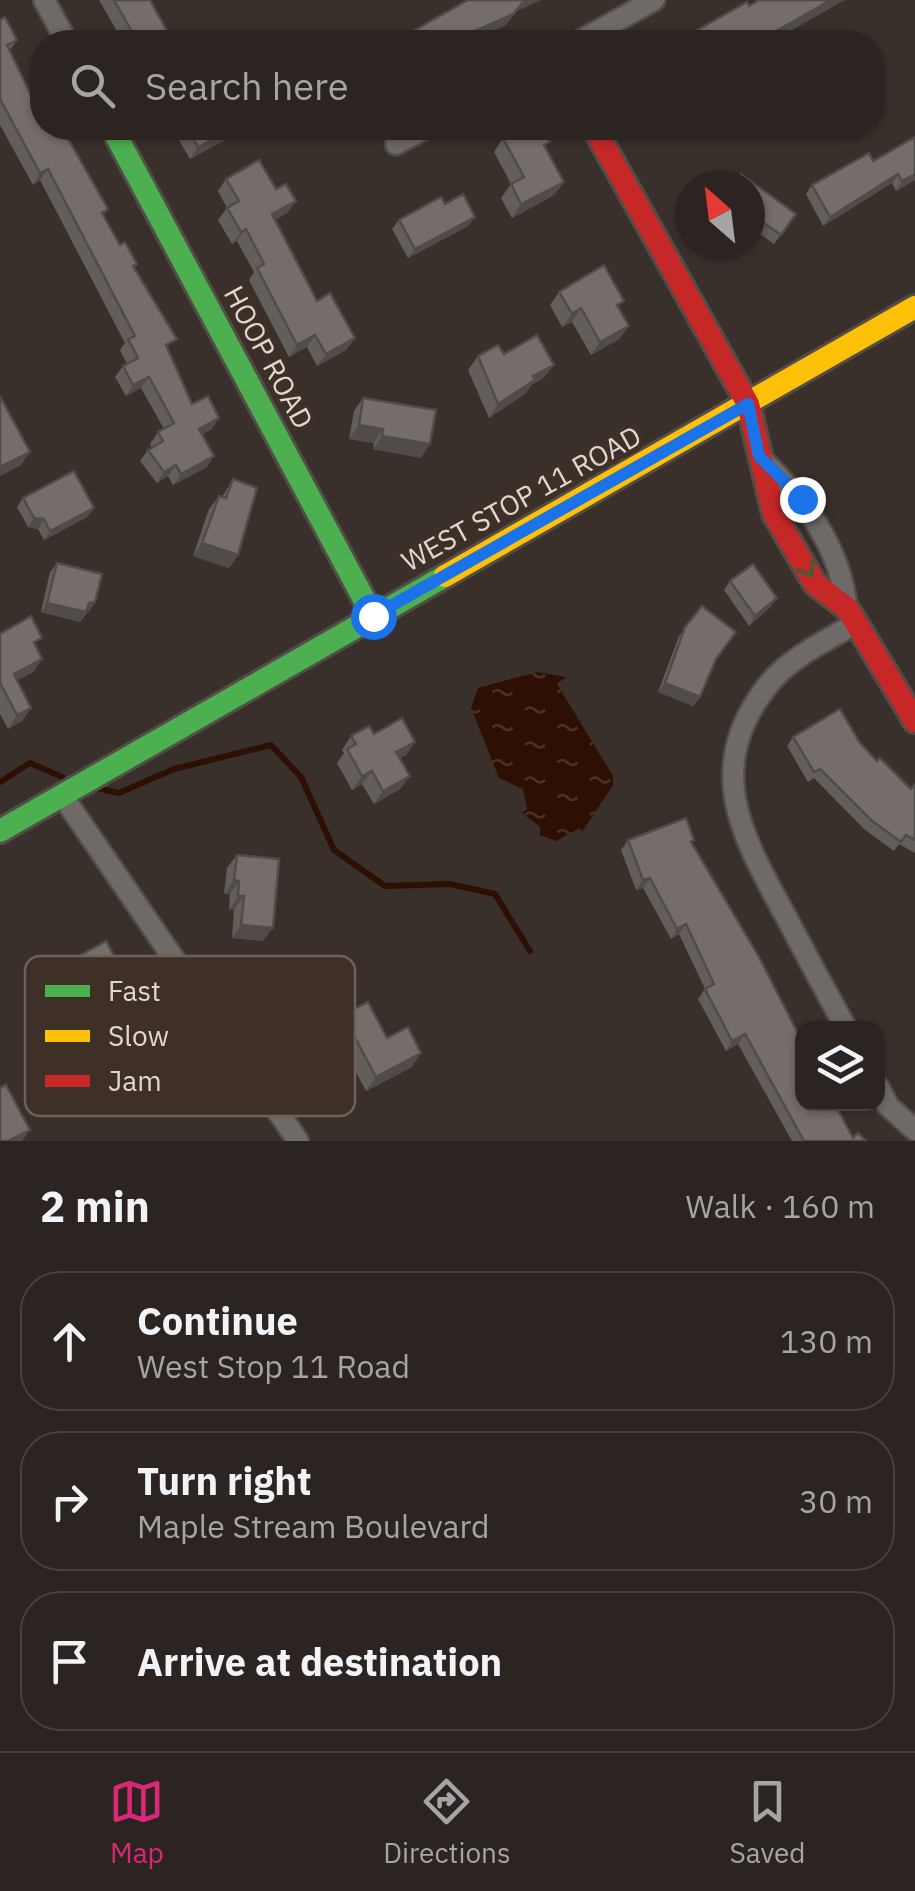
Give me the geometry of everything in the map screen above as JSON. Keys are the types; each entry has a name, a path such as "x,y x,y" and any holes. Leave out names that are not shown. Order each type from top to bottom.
{"street":[{"path":"44,0 60,30"},
{"path":"600,30 654,0"},
{"name":"HOOP ROAD","path":"118,140 373,616"},
{"path":"396,144 404,140"},
{"path":"601,140 748,404 774,514 815,584 851,616 915,720"},
{"name":"WEST STOP 11 ROAD","path":"0,831 915,307"},
{"path":"842,1021 743,838 732,795 735,756 748,718 769,684 851,616"},
{"path":"62,795 172,956"},
{"path":"885,1100 915,1130"},
{"path":"281,1116 298,1141"}],"water":[{"path":"537,672 566,677 557,684 613,776 613,785 582,832 580,828 556,841 540,835 540,827 522,813 527,809 523,789 499,778 471,708 478,688"}],"building":[{"path":"114,0 150,0 166,30 131,30"},
{"path":"468,0 525,0 513,14 477,30 415,30"},
{"path":"759,0 831,0 778,30 698,30 747,2 749,6"},
{"path":"5,17 17,40 7,45 30,93 30,140 69,140 108,209 102,213 120,245 125,242 137,264 133,266 177,339 166,345 192,404 208,396 219,418 199,429 214,456 181,474 176,465 164,472 148,450 163,441 158,432 174,423 149,377 133,385 123,366 138,358 128,339 135,336 48,169 40,173 0,99 0,20"},
{"path":"915,137 915,174 902,181 898,174 830,217 812,185 869,153 873,161"},
{"path":"504,140 549,140 544,145 564,182 521,204 511,184 524,177"},
{"path":"259,160 276,189 286,184 296,201 272,214 317,301 330,293 355,338 326,354 315,335 297,345 257,268 264,264 246,229 241,232 227,208 239,201 226,179"},
{"path":"765,191 796,214 781,235 765,224"},
{"path":"463,194 475,217 415,249 399,220 441,197 445,204"},
{"path":"604,265 624,301 617,305 629,326 600,342 581,308 572,314 559,292"},
{"path":"537,335 554,365 498,404 478,356 498,345 504,354"},
{"path":"0,396 30,452 0,467"},
{"path":"363,398 436,410 430,444 382,436 383,429 359,425"},
{"path":"74,471 94,508 50,531 44,519 34,518 23,498"},
{"path":"233,479 257,488 238,555 202,543 219,496 226,498"},
{"path":"57,563 102,574 95,602 89,603 86,612 47,603"},
{"path":"753,564 777,598 755,616 730,581"},
{"path":"702,606 736,632 716,659 700,697 665,683 685,627"},
{"path":"31,616 42,638 34,642 42,659 14,674 31,708 17,715 0,683 0,634"},
{"path":"840,709 860,743 877,761 880,758 911,789 915,786 915,840 906,835 901,842 871,820 820,769 814,772 793,737"},
{"path":"402,718 415,742 396,752 410,776 383,791 372,771 362,776 347,749 356,744 351,736 369,726 374,734"},
{"path":"686,818 694,840 691,842 758,955 795,1027 795,1111 839,1111 853,1138 858,1133 866,1141 804,1141 745,1034 732,1041 705,989 714,984 686,924 677,929 650,878 643,880 628,840"},
{"path":"237,855 279,859 273,928 241,925 244,896 238,896 239,881 234,880"},
{"path":"106,941 114,956 79,956"},
{"path":"368,1002 387,1038 408,1027 421,1053 376,1077 355,1038 355,1009"},
{"path":"6,1085 30,1130 0,1141 0,1088"}],"waterway":[{"path":"97,788 119,793 174,769 271,745 301,777 334,850 385,886 450,884 495,894 530,951"},
{"path":"0,782 30,763 62,777"}],"traffic: fast":[{"path":"118,140 373,616"},
{"path":"0,831 445,576"}],"traffic: slow":[{"path":"445,576 915,307"}],"traffic: jam":[{"path":"601,140 748,404 774,514 815,584 847,608 915,721"}],"route":[{"path":"373,616 748,404 759,456 802,499"}]}
